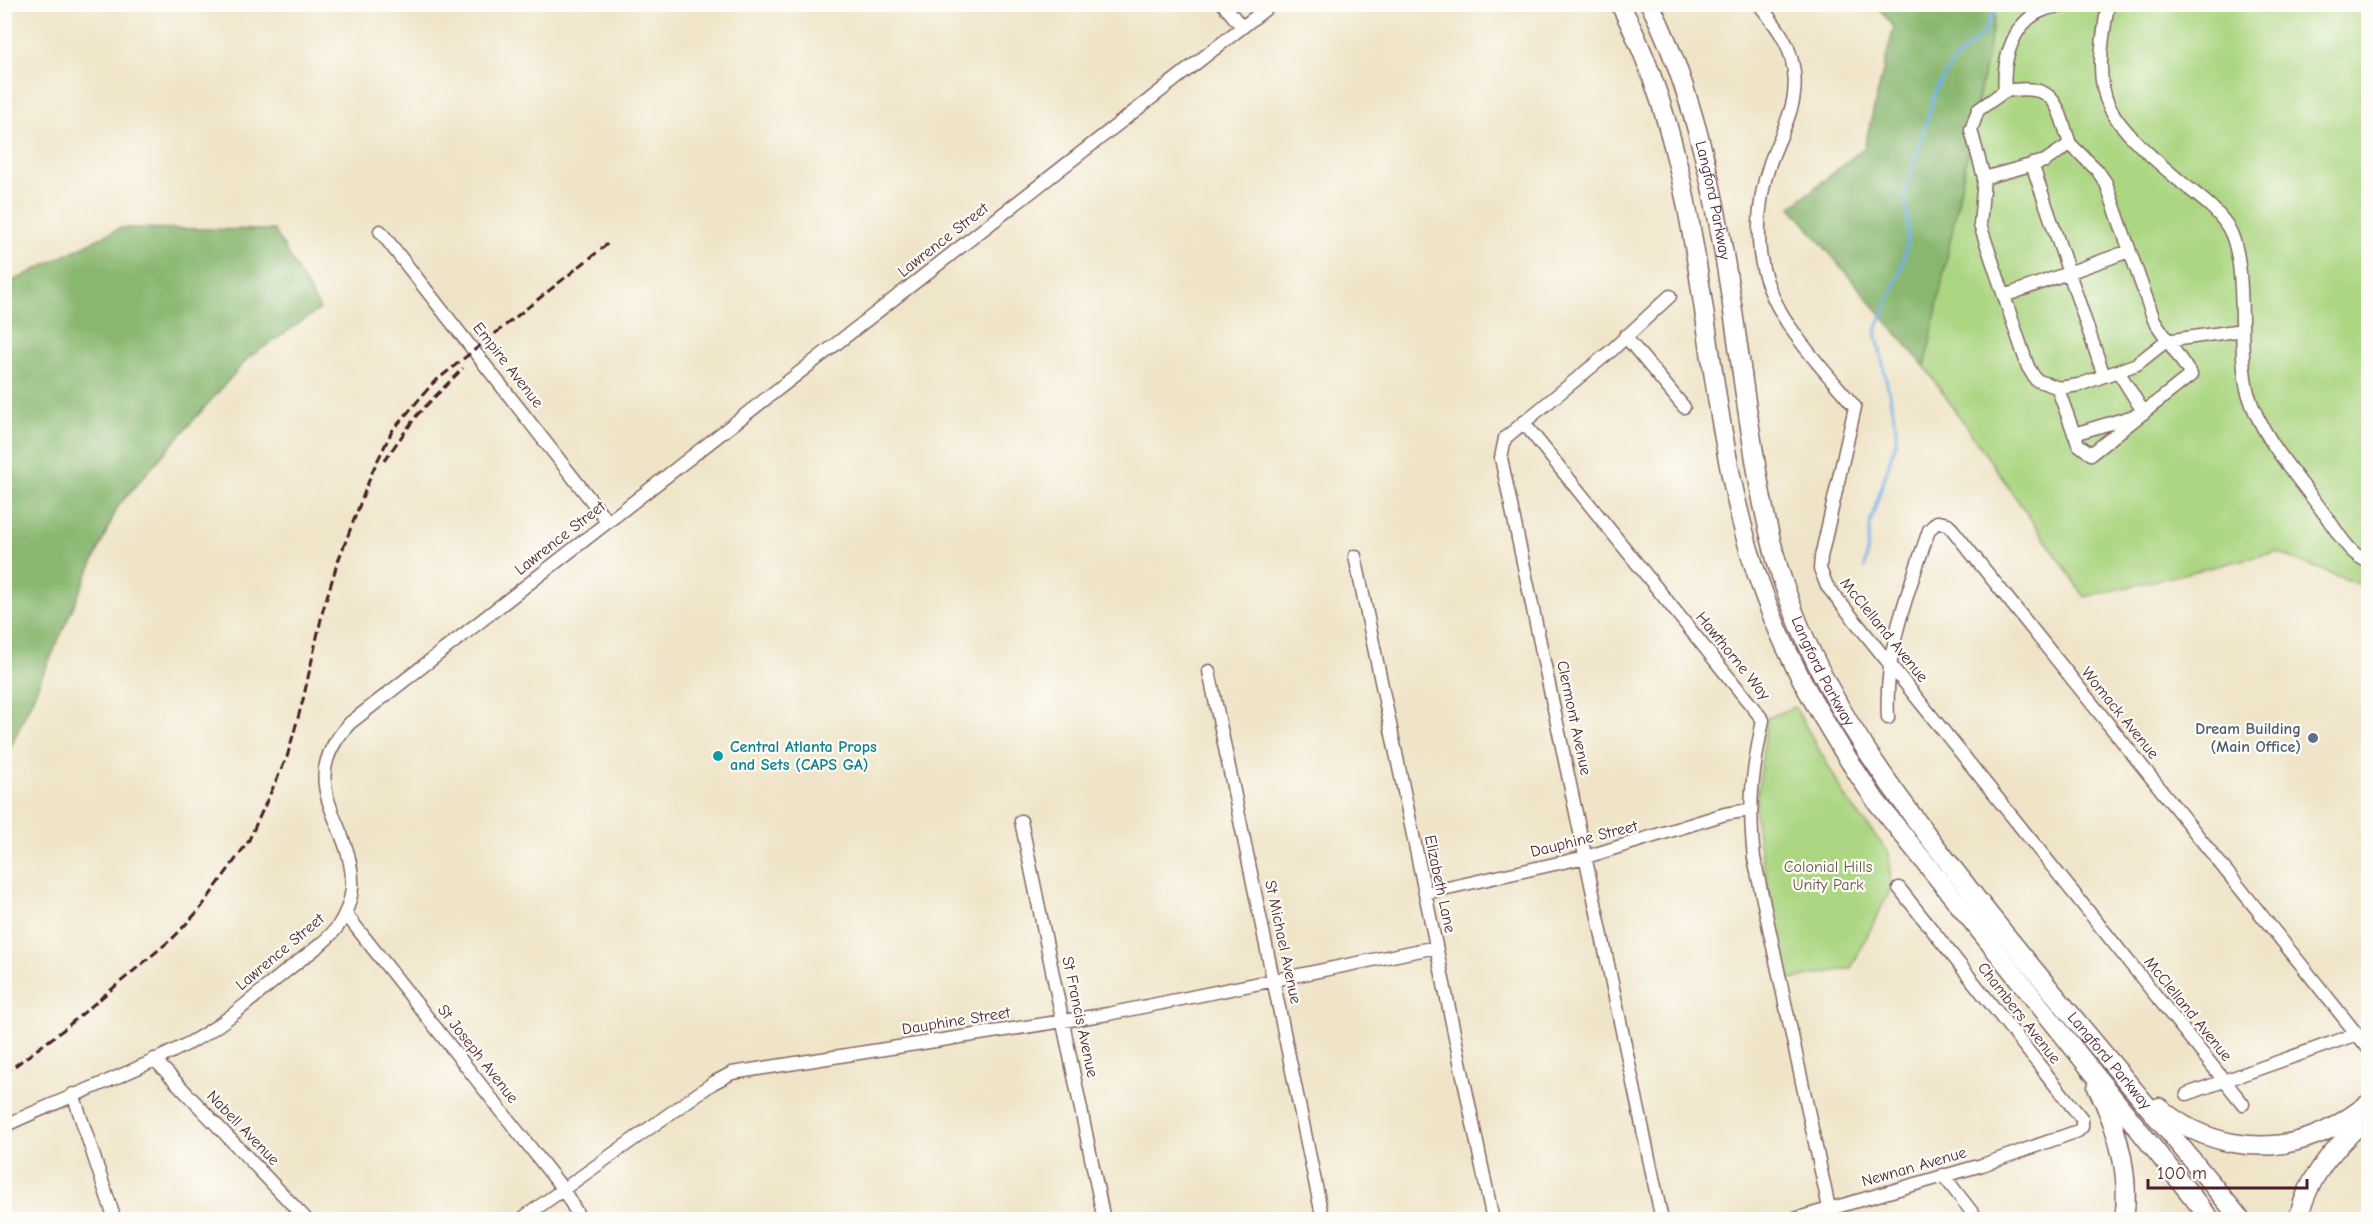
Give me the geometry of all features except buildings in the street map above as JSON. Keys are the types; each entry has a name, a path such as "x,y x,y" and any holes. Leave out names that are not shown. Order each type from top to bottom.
{"highway":[{"name":"Langford Parkway","path":"1620,4 1658,91 1680,167 1718,401 1741,519 1755,569 1781,639 1821,718 1876,801 2211,1220"},
{"name":"Langford Parkway","path":"1650,4 1666,36 1688,97 1703,152 1717,215 1759,484 1783,582 1811,654 1852,731 1884,779 2024,957 2241,1220"},
{"path":"2100,1049 2166,1113 2196,1132 2227,1142 2261,1146 2303,1140 2330,1129 2368,1104"},
{"path":"2082,1056 2106,1104 2119,1142 2128,1191 2124,1220"},
{"path":"2298,1220 2302,1201 2314,1174 2332,1152 2364,1124"}],"street":[{"path":"1223,4 1242,27"},
{"name":"Lawrence Street","path":"4,1126 192,1041 227,1019 326,940 345,913 352,891 351,868 327,801 324,782 326,760 336,737 350,723 1272,4"},
{"name":"McClelland Avenue","path":"1759,4 1790,53 1795,77 1795,101 1789,121 1770,162 1762,189 1758,222 1761,255 1769,288 1784,318 1855,407 1821,557 1820,569 1827,586 2243,1104"},
{"path":"2005,91 2004,60 2015,35 2027,21 2045,9 2064,5 2098,4"},
{"path":"2108,4 2101,56 2104,88 2110,108 2143,147 2209,205 2228,227 2237,260 2248,393 2263,426 2287,464 2352,550 2368,561"},
{"path":"2057,387 2078,444 2091,454 2191,375 2166,341 2154,320 2106,183 2097,170 2070,144 2056,102 2049,94 2024,88 2005,91 1978,110 1973,120 1973,140 1984,178 1980,225 2032,375 2043,384 2057,387 2079,385 2138,364 2166,341 2242,330"},
{"path":"1984,178 2045,161 2070,144"},
{"path":"2032,164 2067,273 2104,376"},
{"name":"Empire Avenue","path":"380,231 608,522"},
{"path":"2004,296 2129,251"},
{"name":"Clermont Avenue","path":"1662,1220 1501,458 1505,438 1670,296"},
{"path":"1625,336 1684,407"},
{"path":"2118,371 2144,412"},
{"path":"2074,434 2144,412"},
{"name":"Hawthorne Way","path":"1523,422 1763,720 1752,773 1749,810 1754,858 1828,1208"},
{"name":"Womack Avenue","path":"1889,664 1892,645 1929,530 1937,522 1948,524 2368,1048"},
{"name":"Elizabeth Lane","path":"1355,556 1493,1220"},
{"path":"1888,718 1889,664"},
{"name":"St Michael Avenue","path":"1209,671 1323,1220"},
{"name":"Dauphine Street","path":"1425,892 1586,857 1725,814 1749,810"},
{"name":"St Francis Avenue","path":"1021,821 1104,1220"},
{"name":"Chambers Avenue","path":"1899,888 2082,1119 2082,1127 2078,1131 2044,1143"},
{"name":"St Joseph Avenue","path":"345,913 563,1190 581,1220"},
{"name":"Dauphine Street","path":"520,1220 713,1083 732,1073 1064,1021 1436,947"},
{"path":"2187,1094 2357,1034"},
{"name":"Nabell Avenue","path":"154,1059 307,1220"},
{"path":"73,1094 115,1220"},
{"name":"Newnan Avenue","path":"1791,1220 2044,1143"},
{"path":"1944,1175 1978,1220"}],"green space":[{"path":"1876,5 1997,5 1925,367 1791,207 1864,148 1894,27"},
{"path":"1997,5 2368,5 2368,588 2276,552 2085,597 1925,367"},
{"path":"120,228 274,230 320,309 248,358 118,506 5,760 5,285"},
{"name":"Colonial Hills Unity Park","path":"1795,707 1848,801 1889,853 1891,888 1851,968 1789,980 1760,850 1755,815 1767,718"}],"waterway":[{"path":"1865,568 1871,520 1896,442 1896,426 1876,332 1900,272 1906,248 1908,223 1904,196 1936,89 1953,62 1983,33 1998,4"}],"railway":[{"path":"4,1074 63,1030 174,937 200,909 248,842 287,757 303,700 323,610 337,564 373,470 392,431 433,383 610,242"},
{"path":"384,461 417,415 463,368"}],"place":[{"name":"Dream Building (Main Office)","path":"2313,738"},
{"name":"Central Atlanta Props and Sets (CAPS GA)","path":"718,756"}]}
